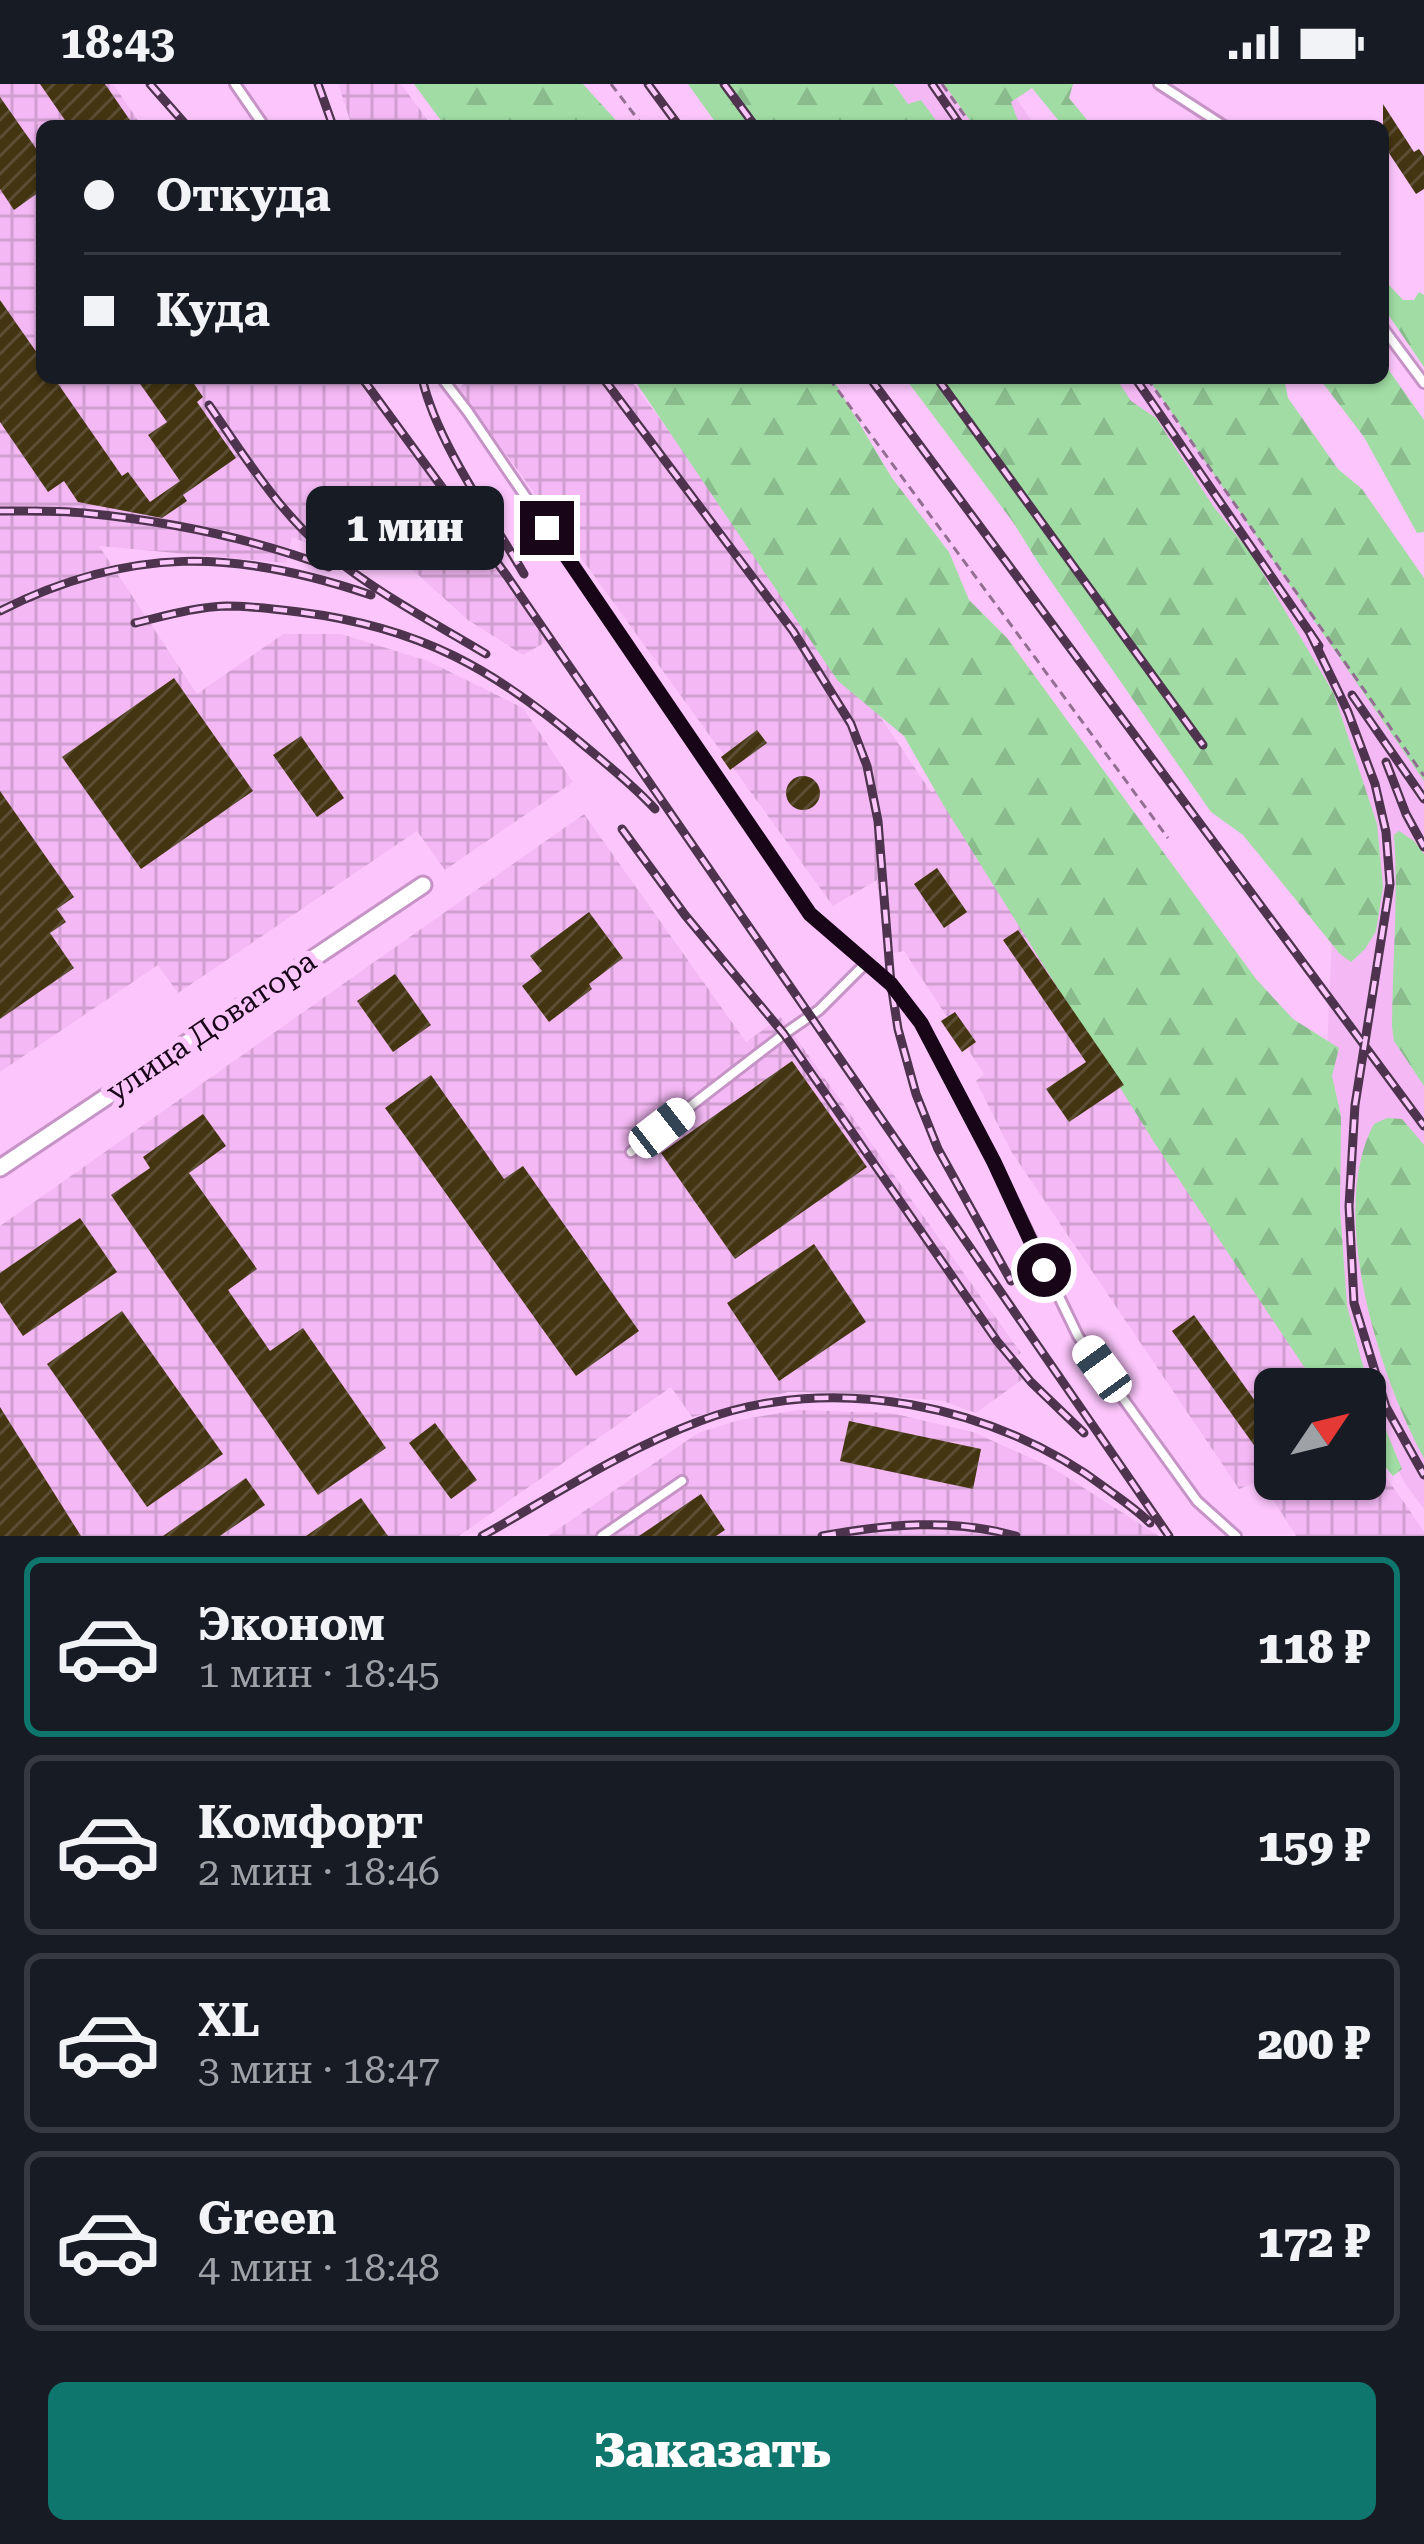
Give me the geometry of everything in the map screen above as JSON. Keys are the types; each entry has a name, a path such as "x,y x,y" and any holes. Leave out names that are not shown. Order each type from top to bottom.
{"street":[{"name":"улица Доватора","path":"0,1168 423,885"}],"lane":[{"path":"235,84 260,120"},
{"path":"1159,84 1215,120"},
{"path":"1389,336 1424,383"},
{"path":"447,384 810,914 891,984 921,1023 1078,1336 1197,1501 1235,1536"},
{"path":"631,1152 819,1010 866,963"},
{"path":"602,1536 682,1480"}],"path":[{"path":"611,84 639,120"},
{"path":"942,84 968,120"},
{"path":"833,384 1168,838"},
{"path":"1151,384 1424,776"}],"shaded area":[{"path":"0,84 113,84 138,120 36,120 36,384 364,384 549,640 523,655 468,620 352,515 311,545 292,537 286,563 99,546 197,694 283,634 341,634 428,661 523,708 573,782 445,870 417,831 178,993 158,965 0,1072"},
{"path":"338,84 401,84 428,120 350,120"},
{"path":"881,84 1007,84 1031,120 905,120"},
{"path":"463,384 634,384 838,654 931,792 936,791 1312,1368 1254,1368 1254,1483 1239,1489 1011,1151 976,1081 984,1074 904,951 885,955 877,880 833,906 459,389"},
{"path":"1078,384 1209,384 1424,703 1424,1509 1404,1482 1386,1444 1386,1368 1358,1368 1318,1251 1339,780"},
{"path":"584,814 746,1042 781,1017 1021,1353 1009,1361 1024,1378 976,1413 943,1401 788,1392 692,1417 671,1387 459,1536 0,1536 0,1226"},
{"path":"798,1410 891,1413 973,1432 1051,1467 1159,1536 548,1536 698,1433"},
{"path":"1386,1477 1424,1531 1424,1536 1296,1536 1274,1500 1386,1500"}],"green space":[{"path":"414,84 583,84 616,120 441,120"},
{"path":"688,84 894,84 908,104 921,100 936,120 714,120"},
{"path":"944,84 1073,84 1069,98 1087,120 1058,120 1032,88 1011,102 1018,120 970,120"},
{"path":"1389,285 1403,300 1414,300 1419,292 1424,295 1424,367 1389,316"},
{"path":"1389,370 1424,420 1424,532 1417,533 1364,437 1324,384 1389,384"},
{"path":"637,384 836,384 892,478 949,552 969,600 1007,638 1256,979 1293,1019 1339,1048 1332,1076 1341,1116 1340,1209 1347,1306 1364,1368 1305,1368 1154,1142 904,736 838,681"},
{"path":"910,384 1120,384 1131,401 1156,418 1213,506 1252,555 1334,694 1377,824 1383,887 1376,931 1351,962 1243,835 1211,812 1013,522"},
{"path":"1152,384 1285,384 1288,398 1338,469 1362,489 1424,578 1424,781"},
{"path":"1399,831 1424,854 1424,1086 1394,1041 1392,1027 1394,835"},
{"path":"1387,1118 1402,1119 1424,1145 1424,1458 1391,1384 1364,1293 1356,1201 1361,1160 1374,1124"},
{"path":"1386,1430 1402,1469 1393,1476 1386,1468"}],"building":[{"path":"40,84 105,84 130,120 65,120"},
{"path":"0,97 36,148 36,194 14,210 0,189"},
{"path":"1383,104 1414,152 1419,149 1424,156 1424,189 1416,194 1389,153 1389,120 1383,120"},
{"path":"0,300 36,351 36,384 58,384 122,476 128,472 150,502 180,481 148,435 167,422 140,384 194,384 203,397 197,402 236,458 183,495 187,501 162,518 78,502 64,481 48,492 0,422"},
{"path":"174,678 253,791 141,869 62,757"},
{"path":"757,730 767,743 730,770 721,757"},
{"path":"301,736 344,798 317,817 273,755"},
{"path":"803,776 815,781 820,793 815,805 803,810 791,805 786,793 791,781"},
{"path":"0,791 74,897 57,909 66,922 50,933 74,968 0,1019"},
{"path":"937,868 967,912 944,928 914,884"},
{"path":"589,912 623,958 549,1022 522,986 542,971 530,956"},
{"path":"1018,930 1124,1085 1069,1122 1046,1089 1086,1062 1003,940"},
{"path":"395,974 431,1025 393,1052 357,1001"},
{"path":"955,1012 976,1042 962,1052 941,1021"},
{"path":"792,1061 867,1167 735,1259 661,1153"},
{"path":"431,1075 504,1179 523,1166 639,1331 576,1376 385,1108"},
{"path":"203,1114 226,1146 189,1173 257,1269 228,1290 270,1351 303,1328 386,1448 318,1495 111,1195 150,1168 143,1157"},
{"path":"80,1218 117,1272 23,1336 0,1302 0,1273"},
{"path":"814,1244 866,1322 779,1381 727,1303"},
{"path":"122,1311 223,1454 147,1507 47,1364"},
{"path":"1194,1315 1254,1399 1254,1445 1172,1331"},
{"path":"0,1407 81,1536 0,1536"},
{"path":"849,1421 981,1449 973,1489 840,1461"},
{"path":"435,1423 477,1480 451,1499 409,1443"},
{"path":"246,1478 265,1505 220,1536 163,1536"},
{"path":"701,1494 725,1530 716,1536 639,1536"},
{"path":"361,1498 388,1536 306,1536"}],"railway":[{"path":"150,84 182,120"},
{"path":"318,84 331,120"},
{"path":"648,84 675,120"},
{"path":"724,84 751,120"},
{"path":"932,84 957,120"},
{"path":"366,384 507,576 1169,1536"},
{"path":"424,384 452,453 524,574"},
{"path":"608,384 793,631 851,724 867,766 878,821 891,984 916,1094 938,1149 1011,1281"},
{"path":"874,384 1424,1126"},
{"path":"941,384 1203,745"},
{"path":"1139,384 1319,646"},
{"path":"209,405 278,502 327,552 385,594 486,654"},
{"path":"0,511 74,512 177,526 269,547 329,567"},
{"path":"0,611 93,575 183,561 274,569 371,595"},
{"path":"135,623 203,608 244,607 342,619 419,641 520,695 655,809"},
{"path":"1310,633 1348,712 1375,784 1386,832 1390,884 1355,1105 1349,1206 1354,1303 1386,1407 1424,1475"},
{"path":"1352,695 1424,799"},
{"path":"1386,762 1424,847"},
{"path":"622,829 685,915 784,1034 997,1341 1084,1433"},
{"path":"482,1536 671,1433 751,1406 803,1399 857,1398 964,1417 1063,1460 1150,1523"},
{"path":"822,1536 919,1525 1016,1536"}],"route":[{"path":"547,528 810,914 891,984 921,1023 1044,1270"}]}
